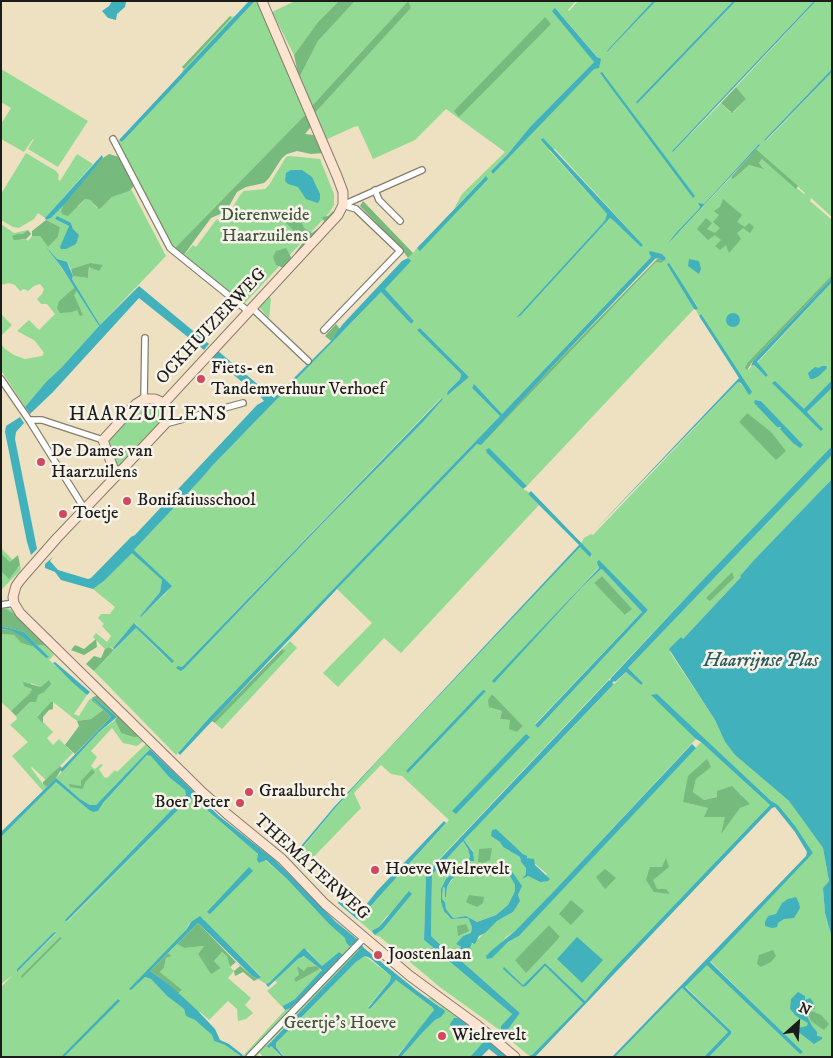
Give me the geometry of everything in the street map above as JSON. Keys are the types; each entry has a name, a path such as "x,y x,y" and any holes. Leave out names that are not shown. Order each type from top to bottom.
{"street":[{"path":"262,1 337,176 343,192 343,205 356,209 400,251 324,330"},
{"path":"113,139 170,248 249,309 308,361"},
{"name":"OCKHUIZERWEG","path":"164,403 338,215 343,205 422,170"},
{"path":"375,190 379,200 400,221"},
{"path":"144,398 145,338"},
{"path":"1,379 84,508"},
{"path":"103,440 136,404 144,398 155,399 164,403 167,410 165,424"},
{"path":"1,605 14,603 15,590 21,579 84,508 165,424 243,403"},
{"path":"29,420 42,420 103,440"},
{"path":"103,440 116,476"},
{"name":"THEMATERWEG","path":"14,603 20,613 200,790 226,814 282,859 362,940 490,1035 515,1057"},
{"path":"249,1057 362,940"}],"green space":[{"path":"255,1 258,1 306,114 174,249 116,143 119,140 122,142"},
{"path":"295,1 339,1 318,22 294,55 272,12"},
{"path":"339,1 355,1 318,41 299,78 294,55 318,22"},
{"path":"355,1 576,1 569,11 578,1 653,1 607,52 656,1 733,1 636,102 637,104 736,1 814,1 673,152 721,103 730,112 734,112 746,99 736,87 816,1 832,1 832,69 764,140 766,141 832,72 832,217 811,198 810,201 832,220 832,275 748,362 748,370 753,365 766,377 768,375 757,363 832,282 832,380 804,410 775,381 822,429 807,412 832,388 832,446 426,873 424,940 512,1014 501,1026 501,1031 441,988 380,937 375,935 383,929 412,894 372,932 358,920 449,820 402,776 391,774 381,765 354,793 361,808 302,869 292,859 292,856 298,854 336,807 383,755 580,547 591,557 592,554 581,543 584,538 591,534 593,535 738,382 749,394 701,314 699,316 696,310 698,307 667,264 694,309 527,486 488,448 539,505 401,653 384,638 338,687 323,673 372,623 337,589 477,444 481,444 488,438 656,262 661,263 666,258 662,254 649,253 651,257 502,414 474,385 472,388 500,416 209,718 176,755 94,671 136,628 171,663 135,623 113,648 105,649 93,637 96,633 107,642 111,636 98,618 101,614 110,614 115,607 93,589 104,581 132,552 162,580 160,592 140,616 166,593 171,586 134,550 213,465 381,292 411,324 414,321 385,289 410,261 408,258 417,248 420,250 486,176 454,209 462,194 505,152 446,109 415,140 373,159 358,126 325,140 314,114 411,8 407,2 311,107 299,78 318,41","holes":["555,8 600,60 493,174 491,171 530,127 594,62","602,72 694,196 693,197","759,144 756,149 805,193 762,159 759,163 764,168 749,165 733,178 731,177 666,246 699,210 700,204 704,204","555,149 643,245 641,247 610,218 521,315 605,220 607,214 549,150","420,328 469,377 448,395 448,391 460,379 461,374 418,330","441,398 443,399 185,668 178,666 182,667","756,400 761,401 802,445 754,403","747,413 777,460 739,422","597,562 648,610 538,728 535,724 642,612 603,570 601,569 582,587 493,683 599,567","602,576 631,609 626,615 594,583","485,691 408,773 407,772","492,694 523,726 517,732 510,720 500,719 502,711 495,709"]},
{"path":"408,1 411,8 314,114 311,107"},
{"path":"230,16 232,17 184,69 182,67"},
{"path":"235,16 183,72 232,17"},
{"path":"545,17 551,24 459,117 454,111"},
{"path":"1,69 88,121 58,167 28,149 34,139 24,152 1,139 1,124 11,108 1,102"},
{"path":"736,87 746,99 732,113 721,103"},
{"path":"306,114 311,124 305,134 314,135 324,153 311,154 297,151 287,154 264,183 246,187 237,192 225,212 211,218 183,256 174,249"},
{"path":"756,149 798,186 796,189 762,159 759,163 764,169 749,165 733,179 731,177"},
{"path":"26,153 56,171 60,181 77,154 93,164 45,218 38,213 34,219 19,228 13,227 1,220 1,194"},
{"path":"109,154 119,157 134,186 129,191 112,197 99,209 90,200 85,199 68,216 62,214 63,206 75,190 103,158"},
{"name":"Dierenweide Haarzuilens","path":"286,157 320,159 334,194 334,205 329,213 244,304 183,256 193,245 196,247 216,220 228,215 244,191 265,189"},
{"path":"131,189 166,256 100,325 72,279 73,276 88,278 90,263 71,269 67,262 57,260 50,252 75,287 59,301 83,315 73,295 77,291 99,326 25,407 1,370 1,344 14,355 25,359 42,356 44,353 34,340 17,331 29,320 39,330 55,314 47,304 41,304 37,299 44,289 40,284 28,291 24,289 20,291 15,285 9,283 1,285 1,224 14,233 28,230 21,240 26,239 28,241 32,236 40,236 48,247 58,237 60,227 46,220 51,218 63,206 61,211 79,206 85,199 90,200 97,208 101,208 112,197","holes":["55,219 71,223 73,229 61,248 69,226"]},
{"path":"723,199 742,215 737,222 745,227 749,223 754,227 750,233 743,228 737,233 741,239 729,253 726,245 720,250 715,246 721,240 715,235 708,240 697,229 706,218 712,223 707,229 715,233 720,228 713,222 719,215 714,211 720,207"},
{"path":"363,201 413,253 408,258 401,248 360,206"},
{"path":"299,210 302,214 300,219 304,228 312,233 321,226 324,221 322,217 328,216 333,211 336,214 297,255 295,253 304,241 283,220"},
{"path":"46,220 60,227 58,237 48,247 40,236 32,236 32,231"},
{"path":"28,230 31,234 26,239 14,240 12,236 23,234"},
{"path":"286,248 292,259 284,268 276,265 273,257 276,251"},
{"path":"658,258 664,261 661,263 656,262 487,439 550,369"},
{"path":"90,263 103,265 99,271 89,267 88,278 73,276 71,269"},
{"path":"832,275 832,278 753,361 747,370 745,368 748,362"},
{"path":"75,287 77,291 74,295 83,315 80,316 77,310 60,313 57,308 59,301"},
{"path":"269,296 271,299 269,318 259,307"},
{"path":"1,314 12,325 1,336"},
{"path":"336,324 340,329 331,341 325,336"},
{"path":"148,401 161,403 165,420 124,465 118,466 113,461 106,440"},
{"path":"747,413 771,432 786,451 776,460 739,422"},
{"path":"832,455 832,479 754,560 741,577 683,639 681,637 670,652 715,720 725,742 735,755 789,801 823,848 829,881 823,888 825,913 832,938 832,1057 709,1057 731,1034 731,1031 685,986 707,964 800,1054 802,1052 710,961 813,853 778,805 771,802 656,694 696,739 553,892 515,931 506,937 489,959 508,942 519,936 701,742 770,805 613,969 585,1001 545,963 523,985 505,968 523,987 545,966 583,1003 532,1055 528,1055 502,1033 506,1032 520,1013 458,958 464,948 476,941 497,921 513,912 521,886 506,867 475,865 486,868 506,869 515,885 515,891 508,905 496,915 477,922 466,916 453,918 446,909 445,902 442,899 443,887 445,888 446,897 447,887 455,876 466,869 473,869 466,863 441,889 441,902 447,915 451,919 468,918 472,927 471,933 463,936 456,944 461,947 456,958 431,936 432,875 463,841 468,849 471,860 473,859 473,851 464,840 626,672 641,685 643,683 628,668","holes":["710,767 696,779 693,792 704,800 737,792 742,795 722,832 726,816 705,817 708,808 684,802 692,774","496,831 547,874 540,882 528,876 523,878 527,874 520,857 503,847 500,842 491,836","549,925 560,938 515,960"]},
{"path":"1,548 16,563 18,569 20,565 21,568 1,590"},
{"path":"1,554 10,562 18,555 20,565 9,579 1,571"},
{"path":"732,572 734,578 710,601 706,598"},
{"path":"602,576 632,609 625,615 594,583"},
{"path":"8,608 14,611 48,645 47,647 54,655 49,660 87,695 74,714 79,716 92,698 92,701 103,710 91,719 77,721 53,702 37,716 53,732 47,738 53,745 59,739 73,753 46,780 31,768 47,787 43,791 12,756 28,742 10,725 17,719 16,716 41,687 31,683 32,689 30,693 11,711 1,702 1,634 14,635 21,643 34,647 46,658 48,656 37,645 46,646 6,609 1,609"},
{"path":"1,609 6,609 16,615 47,646 37,645 24,632 1,626"},
{"path":"1,629 10,630 22,635 34,647 21,643 14,635 1,634"},
{"path":"96,639 97,647 84,655 71,650 75,645 84,649"},
{"path":"290,641 297,648 222,729 215,723 284,651 282,649"},
{"path":"109,647 114,650 94,671 86,664 94,656 101,658 105,649"},
{"path":"282,649 285,651 215,723 212,721"},
{"path":"49,680 51,684 44,692 38,695 36,702 30,702 16,716 11,711 32,689 24,686 23,682 41,687"},
{"path":"492,694 523,726 517,732 509,729 510,720 500,719 502,711 489,707 488,700"},
{"path":"99,695 142,736 134,737 121,733 115,720 117,717 93,697"},
{"path":"92,698 111,717 75,754 65,745 79,726 77,721 91,719 103,710 92,701"},
{"path":"53,702 53,709 49,710 43,717 43,723 37,717"},
{"path":"115,720 121,733 142,736 145,740 137,746 123,743 112,728 91,751 97,757 91,766 95,769 101,764 103,765 99,769 104,777 107,778 115,770 117,772 148,742 164,760 150,749 96,805 90,805 80,799 56,778 99,732"},
{"path":"147,755 152,756 169,777 185,790 186,795 65,921 67,922 187,801 193,798 287,879 329,924 359,947 360,950 267,1045 271,1046 281,1057 263,1057 260,1053 256,1057 242,1057 1,1057 1,987 13,975 1,984 1,837 56,782 93,812 98,811 103,803","holes":["204,919 261,976 258,979 266,984 307,950 322,966 339,952 342,955 291,1008 285,1010 242,1057 225,1045 214,1041 212,1035 195,1020 187,1016 184,1009 167,996 151,979 145,977 191,922","54,932 56,934 18,971 17,969"]},
{"path":"707,759 711,767 696,779 693,792 704,800 717,797 717,791 732,786 750,804 740,808 721,834 725,817 704,817 708,808 683,802 688,776"},
{"path":"60,766 62,768 56,778 47,787 43,784 43,782"},
{"path":"92,769 95,772 85,782 83,789 70,787 69,784 81,786 81,781"},
{"path":"492,848 490,860 484,863 478,862 479,849"},
{"path":"666,858 669,867 653,880 657,889 666,889 670,894 654,892 646,880 650,867 662,867"},
{"path":"605,869 616,878 605,889 596,877"},
{"path":"469,895 484,897 483,903 477,907 466,902"},
{"path":"571,900 584,911 571,925 559,914"},
{"path":"198,923 236,962 230,967 227,956 222,952 214,961 221,968 211,974 198,954 204,946 184,948 177,944"},
{"path":"466,924 469,931 458,936 457,926"},
{"path":"549,925 560,937 526,973 515,960"},
{"path":"60,937 62,938 22,978 21,976"},
{"path":"177,944 184,948 204,946 198,954 211,973 221,968 214,961 222,952 227,955 230,967 234,971 228,978 251,998 245,1005 253,1013 246,1019 238,1021 237,1009 228,1001 209,1020 200,1012 198,1013 195,1008 178,994 182,991 160,972 164,968 166,958 172,956 168,953"},
{"path":"773,950 776,956 771,962 761,967 757,964 759,955"},
{"path":"168,953 172,956 166,958 164,968 160,972 182,990 178,994 166,982 150,971"},
{"path":"305,956 317,966 307,967 304,971 298,967 299,975 296,982 320,969 322,971 295,999 286,1004 285,1010 267,991 277,983 275,980 298,959"},
{"name":"Geertje's Hoeve","path":"365,956 391,976 390,981 368,1007 370,1009 396,980 432,1007 434,1010 425,1023 396,1057 282,1057 283,1055 276,1047 276,1043 356,962"},
{"path":"236,962 258,979 254,981 243,972 235,976 234,971 240,966"},
{"path":"297,966 304,971 307,967 317,966 320,969 296,982 294,979 299,975"},
{"path":"682,988 728,1032 704,1057 615,1057"},
{"path":"428,998 432,998 486,1039 470,1057 401,1057 435,1020 441,1017 441,1007"},
{"path":"812,1011 821,1015 829,1024 824,1030 811,1021 808,1014"}],"water":[{"path":"112,1 126,2 125,7 117,14 116,20 108,18 102,11"},
{"path":"249,1 255,1 122,142 119,140"},
{"path":"653,1 656,1 606,52"},
{"path":"733,1 736,1 637,104 636,102"},
{"path":"816,1 673,152 672,151"},
{"path":"555,8 597,57 601,59 599,68 594,69 493,174 491,171 530,127 594,62 552,11"},
{"path":"832,69 832,72 765,141 764,140"},
{"path":"602,72 695,196 693,198 600,73"},
{"path":"543,138 643,245 641,247 610,218 521,315 516,318 600,226 607,214 541,140"},
{"path":"759,144 666,246 698,210 700,207 698,203 704,204"},
{"path":"102,155 103,158 63,206 51,218 46,220 45,218"},
{"path":"291,170 302,170 312,177 320,194 318,203 306,199 298,187 285,181 286,173"},
{"path":"486,176 488,179 420,251 417,248"},
{"path":"57,216 71,223 73,229 79,235 76,244 66,249 61,249 60,247 69,226 55,219"},
{"path":"46,247 57,259 67,262 73,276 72,279 100,325 139,286 209,344 204,350 139,298 53,392 30,414 25,407 99,326 62,268"},
{"path":"650,251 662,254 666,258 665,260 655,259 550,369 481,445 477,444 180,755 178,753 209,718 500,416 472,388 474,384 502,414 651,257"},
{"path":"408,258 411,261 385,289 414,321 411,324 381,292 213,465 134,550 172,586 141,617 160,592 162,580 132,553 104,581 93,589 61,580 55,572 45,568 45,564 53,557 50,561 58,570 88,579 91,578 135,535 257,405 264,401 257,392 253,391 212,357 218,351 274,398 331,341 342,325 402,261"},
{"path":"689,259 699,261 701,269 699,274 688,266"},
{"path":"669,263 698,308 696,310 668,266 667,264"},
{"path":"832,278 832,282 757,362 768,375 766,377 754,365 751,366 753,361"},
{"path":"730,313 736,313 740,320 736,327 730,327 726,323 726,317"},
{"path":"701,314 752,392 749,395 741,383 738,382 591,534 739,378 699,316"},
{"path":"420,328 469,377 448,395 448,391 460,379 461,374 417,330"},
{"path":"822,366 827,368 819,376 810,379 808,373 815,367 819,368"},
{"path":"832,380 832,388 807,412 823,429 821,431 772,383 775,381 804,409"},
{"path":"442,398 423,422 321,525 185,668 181,671 176,668 178,666 182,667"},
{"path":"755,400 761,401 803,445 800,448 780,429 781,427 777,427 754,403"},
{"path":"20,417 24,423 16,432 15,439 37,549 31,555 5,432 6,426"},
{"path":"832,446 832,455 628,668 643,683 641,685 626,672 614,681 612,683 614,684 464,840 473,852 474,861 468,861 470,857 468,849 463,841 432,875 431,936 455,958 461,947 456,944 463,936 471,933 472,927 468,918 451,919 444,911 441,902 441,889 446,879 467,862 472,867 473,869 461,871 451,880 447,887 446,897 445,888 443,887 442,899 445,902 446,909 453,918 466,916 477,922 496,915 508,905 515,891 515,885 506,869 477,867 474,864 495,864 506,867 522,886 518,895 520,901 513,912 497,921 485,933 479,936 475,944 472,943 470,948 464,948 458,958 520,1013 506,1032 502,1033 501,1026 512,1014 424,940 426,874 610,681 695,588"},
{"path":"489,448 527,486 523,489 487,453 486,450"},
{"name":"Haarrijnse Plas","path":"832,479 832,938 825,913 823,888 829,881 823,848 789,801 735,755 725,742 715,720 669,649 681,637 683,639 741,577 754,560"},
{"path":"531,491 592,554 590,557 580,547 383,755 297,854 296,852 334,807 579,545 528,494"},
{"path":"599,560 648,610 538,728 535,725 642,612 603,570 601,569 582,587 494,683 492,681 599,568 597,562"},
{"path":"134,623 174,661 172,663 136,628 114,650 113,648"},
{"path":"1,626 24,632 49,657 46,658 22,636 10,630 1,629"},
{"path":"55,662 90,692 87,695 73,683 53,663"},
{"path":"483,690 486,691 408,773 406,771"},
{"path":"657,694 771,801 778,805 813,853 710,962 803,1052 800,1054 707,965 685,987 731,1031 731,1034 709,1057 704,1057 728,1032 682,988 615,1057 612,1057 806,856 807,852 795,832 775,807 535,1057 528,1055 532,1055 583,1003 545,966 523,987 503,969 504,967 523,985 545,963 585,1001 613,969 770,805 696,739 651,695"},
{"path":"93,697 117,717 99,732 62,772 60,770 111,717"},
{"path":"526,734 530,737 456,814 452,811"},
{"path":"692,744 696,748 519,936 508,942 492,958 487,959 486,956 515,931 553,892"},
{"path":"150,749 219,816 275,860 364,948 444,1010 445,1012 441,1017 435,1020 423,1032 401,1057 397,1057 434,1010 396,980 370,1009 368,1008 390,981 391,976 365,956 356,962 276,1043 276,1047 282,1057 271,1046 269,1048 267,1046 359,950 359,947 355,944 349,946 345,938 329,924 287,879 266,860 259,863 257,860 258,854 193,798 187,801 66,922 65,920 186,795 185,790 169,777 151,756 147,755 103,803 98,811 93,812 89,810 56,782 1,837 1,832 56,778 80,799 90,805 96,805"},
{"path":"444,821 446,823 358,920 338,903 339,901 358,915 377,891"},
{"path":"496,829 527,858 534,859 535,865 550,879 540,882 528,876 522,879 526,874 526,868 521,862 520,857 503,847 500,842 491,836 492,830"},
{"path":"249,867 253,871 210,914 207,912"},
{"path":"409,891 412,894 383,929 375,935 372,932 373,930 379,927"},
{"path":"796,897 800,908 794,918 784,919 778,923 777,927 765,926 768,916 776,914 782,903"},
{"path":"200,916 261,977 258,979 252,976 198,923 150,971 166,982 195,1008 215,1029 220,1040 229,1044 243,1055 242,1057 225,1045 214,1041 212,1035 195,1020 186,1016 184,1009 167,996 151,979 145,977 131,990 129,989 186,930 191,922"},
{"path":"54,932 56,933 17,972 17,969"},
{"path":"577,937 603,960 582,983 557,959"},
{"path":"304,948 322,966 339,952 343,955 291,1008 285,1010 283,1006 295,999 322,970 304,956 298,959 268,987 266,984"},
{"path":"798,992 805,996 805,1000 810,998 813,1002 815,1009 811,1009 806,1014 817,1032 817,1036 822,1037 822,1039 814,1044 797,1031 798,1028 807,1026 808,1023 796,1016 790,1009 791,999"},
{"path":"118,999 120,1001 64,1057 61,1057"},
{"path":"454,1018 459,1018 469,1026 466,1032 462,1033 451,1026 450,1024"},
{"path":"486,1039 508,1057 499,1057 489,1049 481,1057 470,1057"}],"place":[{"name":"Fiets- en Tandemverhuur Verhoef","path":"201,379"},
{"name":"De Dames van Haarzuilens","path":"41,462"},
{"name":"Bonifatiusschool","path":"127,501"},
{"name":"Toetje","path":"63,514"},
{"name":"Graalburcht","path":"249,792"},
{"name":"Boer Peter","path":"240,803"},
{"name":"Hoeve Wielrevelt","path":"375,870"},
{"name":"Joostenlaan","path":"378,955"},
{"name":"Wielrevelt","path":"442,1036"}],"district":[{"name":"HAARZUILENS","path":"148,416"}]}
